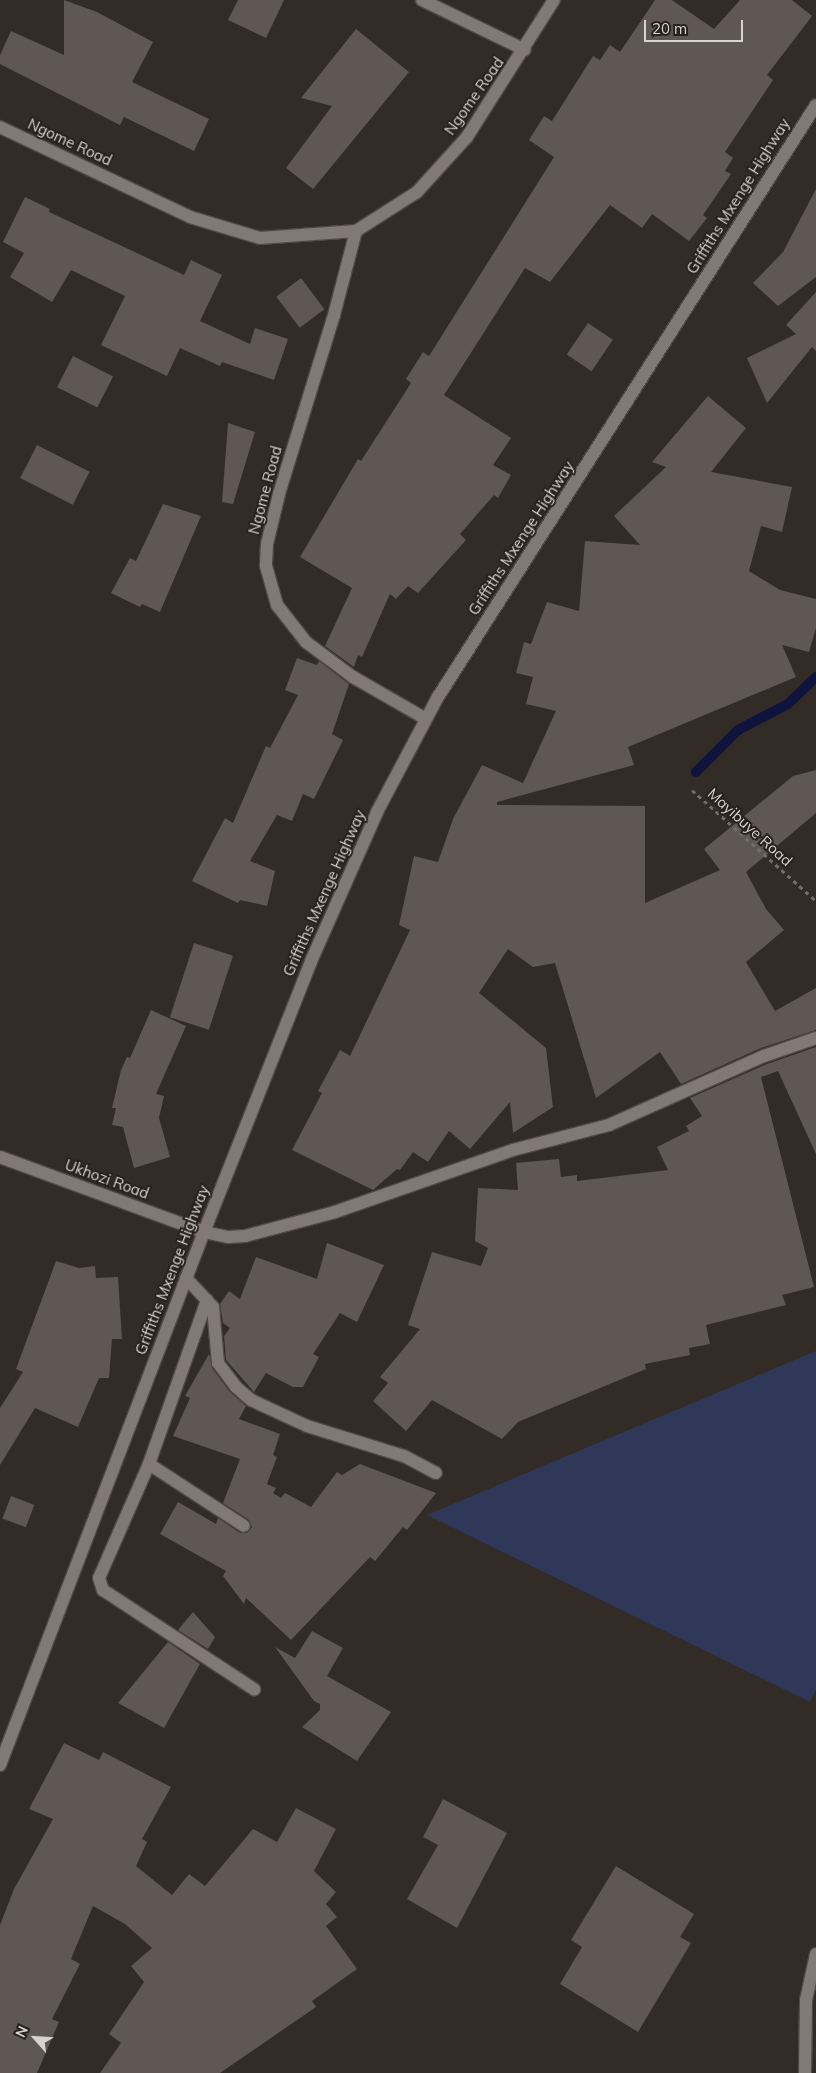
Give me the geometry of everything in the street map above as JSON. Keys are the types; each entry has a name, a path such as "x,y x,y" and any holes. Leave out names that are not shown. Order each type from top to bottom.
{"street":[{"path":"422,0 525,50"},
{"name":"Ngome Road","path":"0,127 190,217 260,238 356,231 417,192 467,137 525,50 554,0"},
{"name":"Griffiths Mxenge Highway","path":"2,1758 204,1232 312,959 376,812 426,719 816,105"},
{"name":"Ngome Road","path":"356,231 334,315 279,494 267,544 266,566 277,605 306,642 353,677 426,719"},
{"name":"Ukhozi Road","path":"0,1157 204,1232 228,1237 245,1236 335,1212 513,1150 636,1115 764,1056 816,1038"},
{"path":"186,1278 207,1300 216,1316 214,1345 218,1363 236,1387 250,1400 306,1426 404,1456 436,1473"},
{"path":"207,1300 149,1464 99,1578 103,1590 254,1689"},
{"path":"149,1464 244,1526"},
{"path":"805,2073 806,2000 816,1954"}],"path":[{"name":"Mayibuye Road","path":"692,790 816,901"}],"shaded area":[{"path":"816,1351 816,1689 810,1702 427,1515"}],"building":[{"path":"64,0 97,12 153,42 132,82 209,119 194,151 124,117 120,125 0,64 0,55 11,31 64,55"},
{"path":"238,0 284,0 266,38 228,20"},
{"path":"655,0 672,0 714,29 740,0 792,0 812,16 767,75 773,80 725,152 733,158 725,171 731,174 703,215 707,218 689,241 652,214 642,228 610,205 550,282 525,268 444,395 511,438 493,465 511,475 498,498 494,495 460,534 466,540 418,593 408,586 396,599 390,594 362,657 358,655 354,667 325,646 352,588 300,557 358,459 361,461 411,383 406,379 423,352 429,356 554,157 529,140 544,116 552,121 593,56 600,60 610,45 620,52"},
{"path":"356,29 409,72 313,189 286,168 332,106 301,98"},
{"path":"816,189 816,277 778,306 753,283 783,252"},
{"path":"25,197 50,209 49,212 184,275 191,260 222,275 200,321 250,344 255,328 288,339 274,380 222,362 220,366 180,348 167,376 101,345 125,296 71,270 52,302 10,277 24,253 3,242"},
{"path":"301,278 324,309 300,328 276,297"},
{"path":"816,292 816,351 812,347 767,403 747,358 796,334 786,325"},
{"path":"588,323 613,340 592,371 567,355"},
{"path":"73,356 113,376 97,408 57,387"},
{"path":"708,396 746,428 711,472 792,487 782,532 761,526 749,571 780,590 816,599 816,628 809,652 782,645 796,677 628,747 634,765 497,802 497,805 645,806 645,903 720,870 704,849 793,776 816,770 816,813 746,872 766,909 784,930 746,962 775,1011 816,988 816,1030 761,1048 681,1084 660,1052 596,1098 555,963 533,967 508,949 479,993 546,1048 553,1107 513,1133 510,1102 470,1149 449,1131 428,1162 413,1152 400,1170 397,1169 373,1190 292,1150 322,1093 318,1091 340,1050 350,1056 410,930 399,925 414,856 438,862 453,819 482,765 523,783 556,711 526,704 533,677 516,673 524,642 531,644 547,602 579,611 585,541 640,545 614,516 666,467 652,462"},
{"path":"228,423 255,432 233,504 222,502"},
{"path":"37,445 90,472 73,505 20,478"},
{"path":"163,504 201,516 160,612 142,604 140,607 111,593 130,558 136,561"},
{"path":"297,658 317,665 319,661 349,684 332,734 343,740 314,799 303,794 292,821 277,815 250,861 275,871 267,906 240,900 238,903 192,881 225,818 233,823 266,746 270,748 298,695 285,690"},
{"path":"194,943 233,956 209,1030 170,1017"},
{"path":"151,1010 186,1026 156,1094 164,1096 159,1118 170,1157 134,1168 123,1127 112,1125 116,1108 112,1108 121,1070 127,1057 130,1058"},
{"path":"816,1047 816,1154 778,1071 761,1077 814,1287 782,1295 786,1305 706,1325 710,1344 689,1348 690,1355 645,1364 646,1369 518,1422 502,1439 432,1400 406,1431 373,1401 388,1383 380,1377 420,1329 408,1325 432,1252 481,1266 488,1248 475,1241 478,1188 518,1190 516,1163 559,1159 561,1177 577,1175 577,1181 668,1170 657,1147 689,1131 686,1126 702,1116 690,1098 767,1064"},
{"path":"327,1243 384,1265 357,1322 340,1313 313,1354 319,1357 303,1387 293,1387 266,1373 254,1392 226,1360 224,1336 230,1328 223,1323 220,1304 229,1291 240,1299 256,1257 317,1279"},
{"path":"56,1261 79,1268 95,1266 96,1278 118,1277 122,1339 112,1339 109,1378 99,1378 78,1427 35,1408 0,1465 0,1408 23,1372 16,1369"},
{"path":"209,1354 212,1368 230,1392 246,1406 239,1419 280,1434 273,1455 277,1457 267,1484 276,1488 273,1493 281,1498 285,1493 311,1507 337,1472 342,1475 360,1464 436,1493 407,1530 403,1527 375,1561 370,1557 291,1640 246,1598 244,1604 223,1576 226,1571 160,1534 178,1502 216,1524 218,1518 240,1533 247,1533 252,1527 249,1520 223,1503 240,1459 173,1436 190,1398 185,1396"},
{"path":"11,1496 34,1505 26,1527 2,1518"},
{"path":"193,1612 215,1637 208,1649 178,1630"},
{"path":"312,1631 343,1648 327,1676 391,1712 357,1761 302,1727 320,1710 320,1704 314,1701 275,1647 295,1658"},
{"path":"168,1642 200,1664 164,1728 118,1703"},
{"path":"64,1743 99,1760 103,1752 171,1787 142,1839 147,1842 136,1866 172,1895 189,1874 205,1886 253,1829 277,1842 296,1808 336,1829 314,1871 336,1892 326,1904 337,1917 326,1926 357,1969 312,2001 316,2007 220,2073 100,2073 121,2043 109,2034 144,1982 131,1966 152,1948 125,1924 93,1906 71,1959 80,1964 52,2019 59,2022 37,2073 0,2073 0,1925 14,1889 53,1819 29,1809"},
{"path":"443,1799 507,1833 457,1928 407,1899 438,1845 423,1837"},
{"path":"616,1866 694,1914 680,1937 691,1943 638,2032 560,1984 582,1947 571,1940"}],"waterway":[{"path":"696,772 738,730 788,704 816,677"}]}
